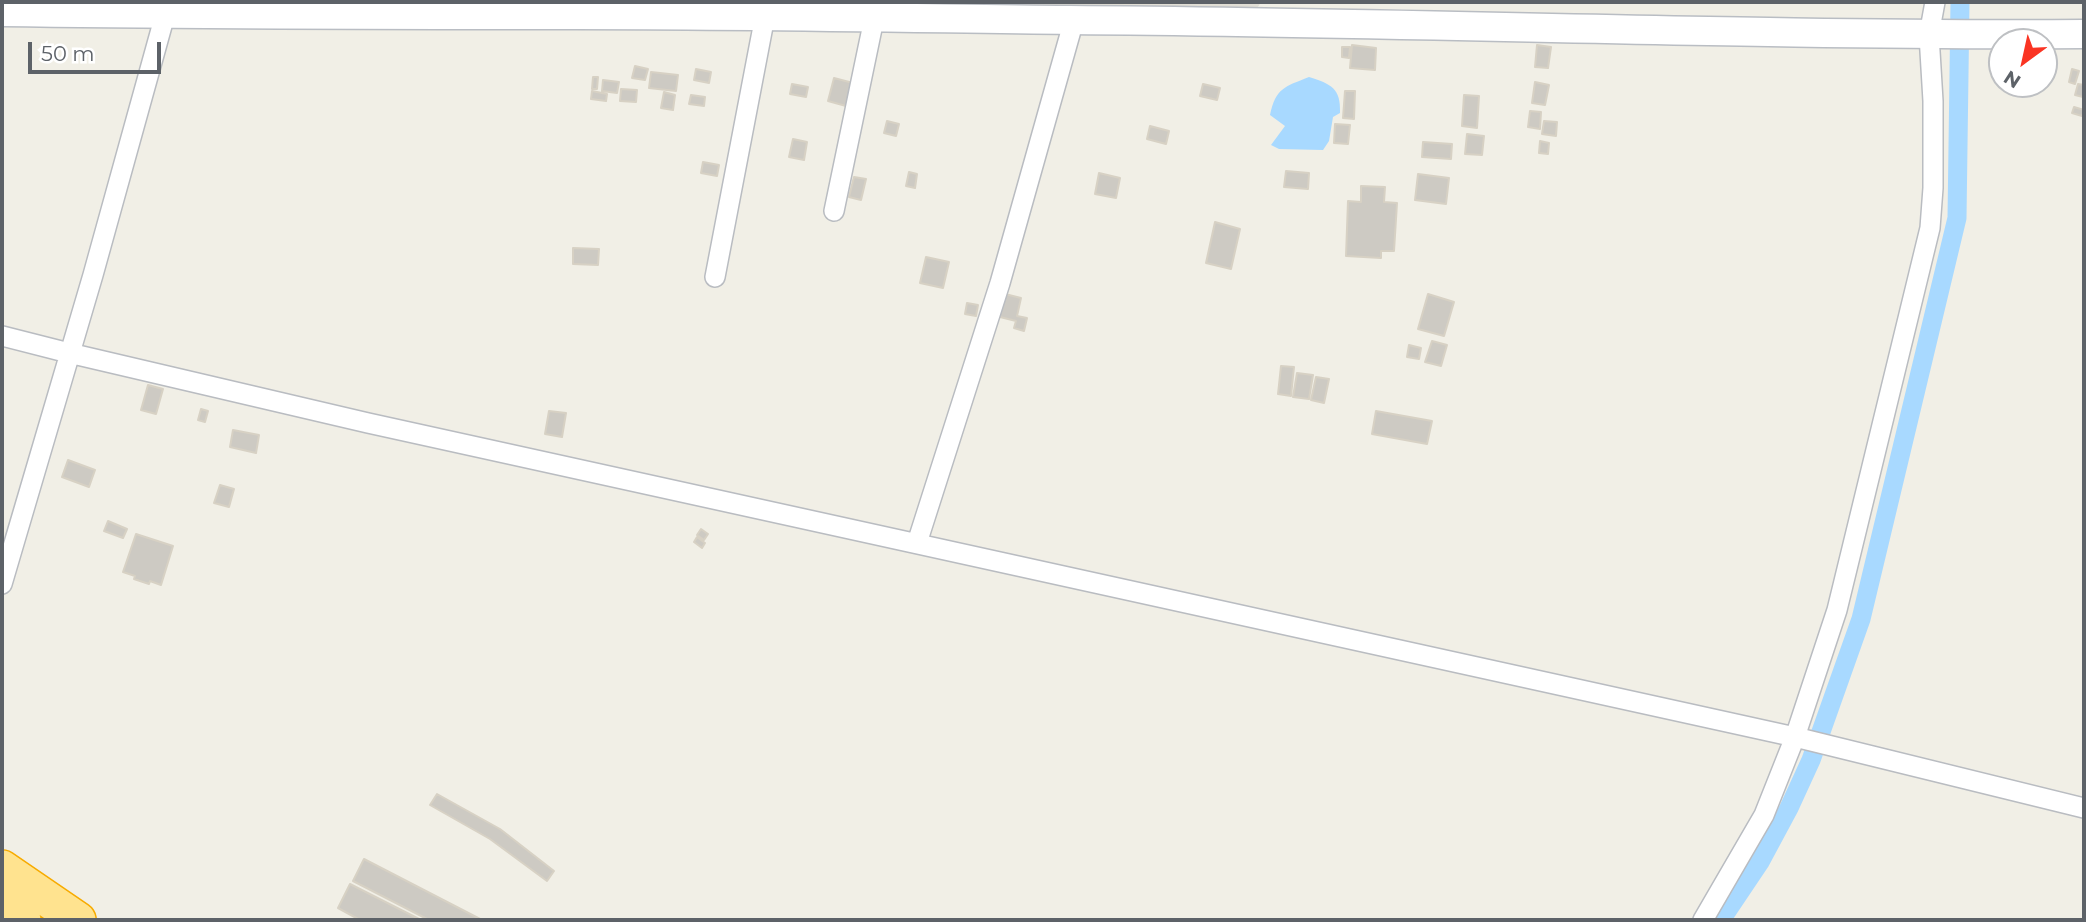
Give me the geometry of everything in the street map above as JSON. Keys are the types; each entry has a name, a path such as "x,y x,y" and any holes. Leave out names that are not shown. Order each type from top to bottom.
{"highway":[{"path":"2,868 78,920"},
{"path":"2,906 23,920"}],"street":[{"path":"1703,920 1810,741 1837,610 1930,228 1933,101 1947,35 1935,2"},
{"path":"2,12 165,15 577,8 874,19 1947,35 2084,34"},
{"path":"2,584 165,15"},
{"path":"715,277 765,16"},
{"path":"834,211 874,19"},
{"path":"917,543 1000,283 1074,20"},
{"path":"2,336 368,423 1810,741 2084,808"}],"shaded area":[{"path":"590,2 1261,2 1255,12"}],"water":[{"path":"1309,77 1329,85 1339,98 1340,113 1333,117 1329,141 1323,150 1279,149 1271,145 1285,126 1270,115 1275,99 1287,86"}],"building":[{"path":"1352,45 1376,48 1375,70 1350,68"},
{"path":"1537,45 1551,47 1548,68 1535,67"},
{"path":"1342,47 1350,47 1349,58 1342,57"},
{"path":"635,66 648,69 645,80 632,78"},
{"path":"696,69 711,72 709,83 694,80"},
{"path":"2072,69 2079,71 2075,84 2069,82"},
{"path":"651,72 678,75 676,91 649,88"},
{"path":"593,77 598,77 597,89 592,89"},
{"path":"834,78 853,83 846,106 828,101"},
{"path":"603,80 619,82 617,93 602,91"},
{"path":"1535,82 1549,85 1545,105 1532,103"},
{"path":"792,84 808,87 806,97 790,94"},
{"path":"1203,84 1220,88 1217,100 1200,96"},
{"path":"2078,84 2084,85 2083,97 2075,95"},
{"path":"621,89 637,90 636,102 620,101"},
{"path":"592,91 607,94 606,101 591,99"},
{"path":"1345,91 1355,91 1354,119 1343,118"},
{"path":"664,92 675,95 673,110 661,108"},
{"path":"691,95 705,97 704,106 689,104"},
{"path":"1464,95 1479,96 1477,128 1462,126"},
{"path":"2074,107 2084,110 2082,116 2072,113"},
{"path":"1530,111 1541,112 1540,129 1528,127"},
{"path":"887,121 899,124 896,136 884,133"},
{"path":"1544,121 1557,122 1556,136 1542,134"},
{"path":"1335,124 1350,125 1348,144 1334,143"},
{"path":"1150,126 1169,131 1166,144 1147,139"},
{"path":"1467,134 1484,136 1482,155 1465,154"},
{"path":"793,139 807,142 804,160 789,157"},
{"path":"1540,141 1549,143 1548,154 1539,153"},
{"path":"1423,142 1452,144 1451,159 1422,157"},
{"path":"703,162 719,165 717,176 701,173"},
{"path":"1286,171 1309,173 1308,189 1284,187"},
{"path":"909,172 917,174 915,188 906,186"},
{"path":"1099,173 1120,178 1116,198 1095,194"},
{"path":"1418,174 1449,178 1446,204 1415,200"},
{"path":"854,177 866,179 861,200 849,197"},
{"path":"1361,186 1385,187 1384,202 1397,203 1394,251 1381,251 1381,258 1346,256 1348,201 1361,202"},
{"path":"1215,222 1240,229 1231,269 1206,263"},
{"path":"573,248 599,249 598,265 573,264"},
{"path":"926,257 949,262 943,288 920,283"},
{"path":"1001,293 1021,298 1017,316 1027,318 1024,331 1014,328 1016,321 996,316"},
{"path":"1428,294 1454,302 1444,336 1418,329"},
{"path":"967,303 978,305 976,316 965,314"},
{"path":"1432,341 1447,345 1441,366 1425,362"},
{"path":"1409,345 1421,348 1419,359 1407,357"},
{"path":"1281,366 1294,367 1291,396 1278,394"},
{"path":"1297,373 1313,375 1309,399 1293,397"},
{"path":"1316,377 1329,379 1324,403 1311,400"},
{"path":"148,385 163,389 156,414 141,410"},
{"path":"201,409 208,411 205,422 198,420"},
{"path":"549,411 566,413 562,437 545,434"},
{"path":"1376,411 1432,421 1427,444 1372,434"},
{"path":"233,430 259,435 256,453 230,447"},
{"path":"68,460 95,470 89,487 62,477"},
{"path":"220,485 234,489 229,507 214,503"},
{"path":"108,521 127,529 123,538 104,531"},
{"path":"701,529 708,534 704,540 697,535"},
{"path":"136,534 173,546 161,585 134,579 135,576 123,572"},
{"path":"697,537 705,543 702,548 694,542"},
{"path":"437,794 500,829 554,871 547,881 490,839 430,805"},
{"path":"364,859 482,920 429,920 353,881"},
{"path":"350,884 421,920 360,920 338,908"}],"waterway":[{"path":"1721,920 1760,862 1789,808 1811,760 1861,619 1957,218 1960,2"}]}
